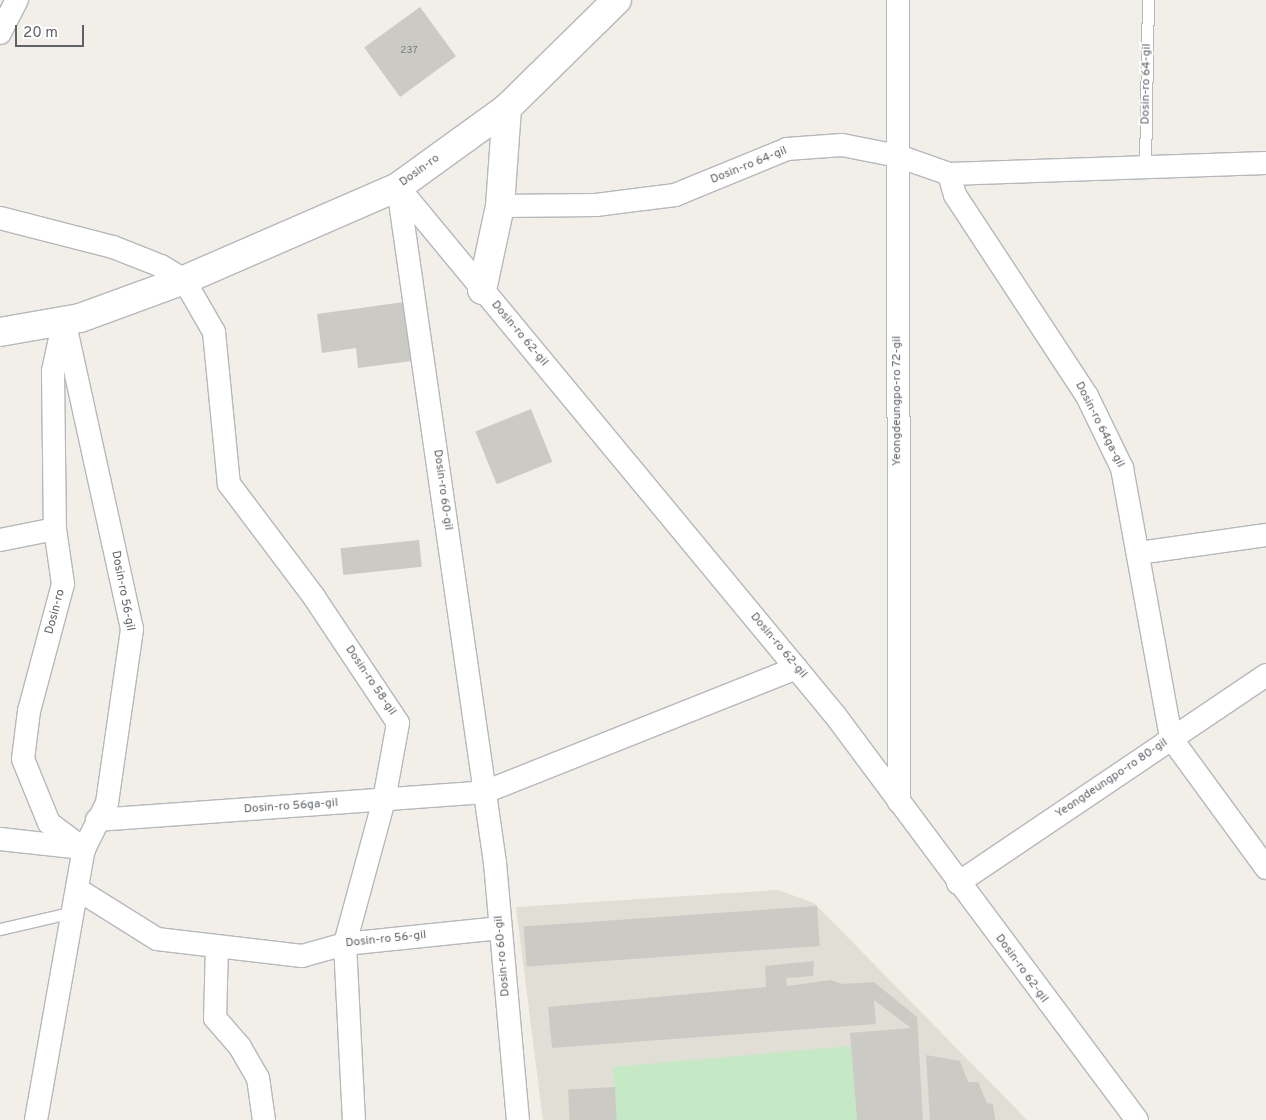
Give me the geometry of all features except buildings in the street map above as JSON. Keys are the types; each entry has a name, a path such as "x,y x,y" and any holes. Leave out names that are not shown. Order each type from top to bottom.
{"main road":[{"name":"Dosin-ro","path":"0,332 64,321 184,280 398,187 507,108 615,0"},
{"path":"482,290 500,206 507,108"}],"street":[{"path":"0,33 18,0"},
{"name":"Yeongdeungpo-ro 72-gil","path":"898,0 899,802"},
{"name":"Dosin-ro 64-gil","path":"500,206 596,204 675,195 788,149 842,145 898,156 949,174 1266,163"},
{"name":"Dosin-ro 64ga-gil","path":"949,174 956,195 1087,396 1122,468 1171,738"},
{"name":"Dosin-ro 62-gil","path":"398,187 796,668 899,802 1137,1120"},
{"name":"Dosin-ro 60-gil","path":"398,187 485,792 518,1120"},
{"path":"0,218 113,248 161,266 184,280"},
{"name":"Dosin-ro 58-gil","path":"184,280 214,332 229,484 314,596 398,723 384,800 345,944 354,1120"},
{"name":"Dosin-ro","path":"64,321 53,371 55,529 63,584 29,711 23,759 49,823 84,849"},
{"name":"Dosin-ro 56-gil","path":"36,1120 84,849 107,803 132,629 64,321"},
{"path":"0,540 55,529"},
{"path":"1138,553 1266,534"},
{"path":"485,792 796,668"},
{"name":"Yeongdeungpo-ro 80-gil","path":"958,883 1266,675"},
{"path":"1171,738 1266,868"},
{"name":"Dosin-ro 56ga-gil","path":"97,820 485,792"},
{"path":"0,839 84,849"},
{"name":"Dosin-ro 56-gil","path":"77,889 157,939 302,956 345,944 500,928"},
{"path":"217,947 215,1018 240,1047 258,1078 264,1120"}],"lane":[{"name":"Dosin-ro 64-gil","path":"1145,168 1148,0"},
{"path":"0,929 73,912"}],"shaded area":[{"path":"778,890 814,903 1027,1120 543,1120 516,907"}],"green space":[{"path":"851,1046 857,1120 617,1120 613,1067"}]}
